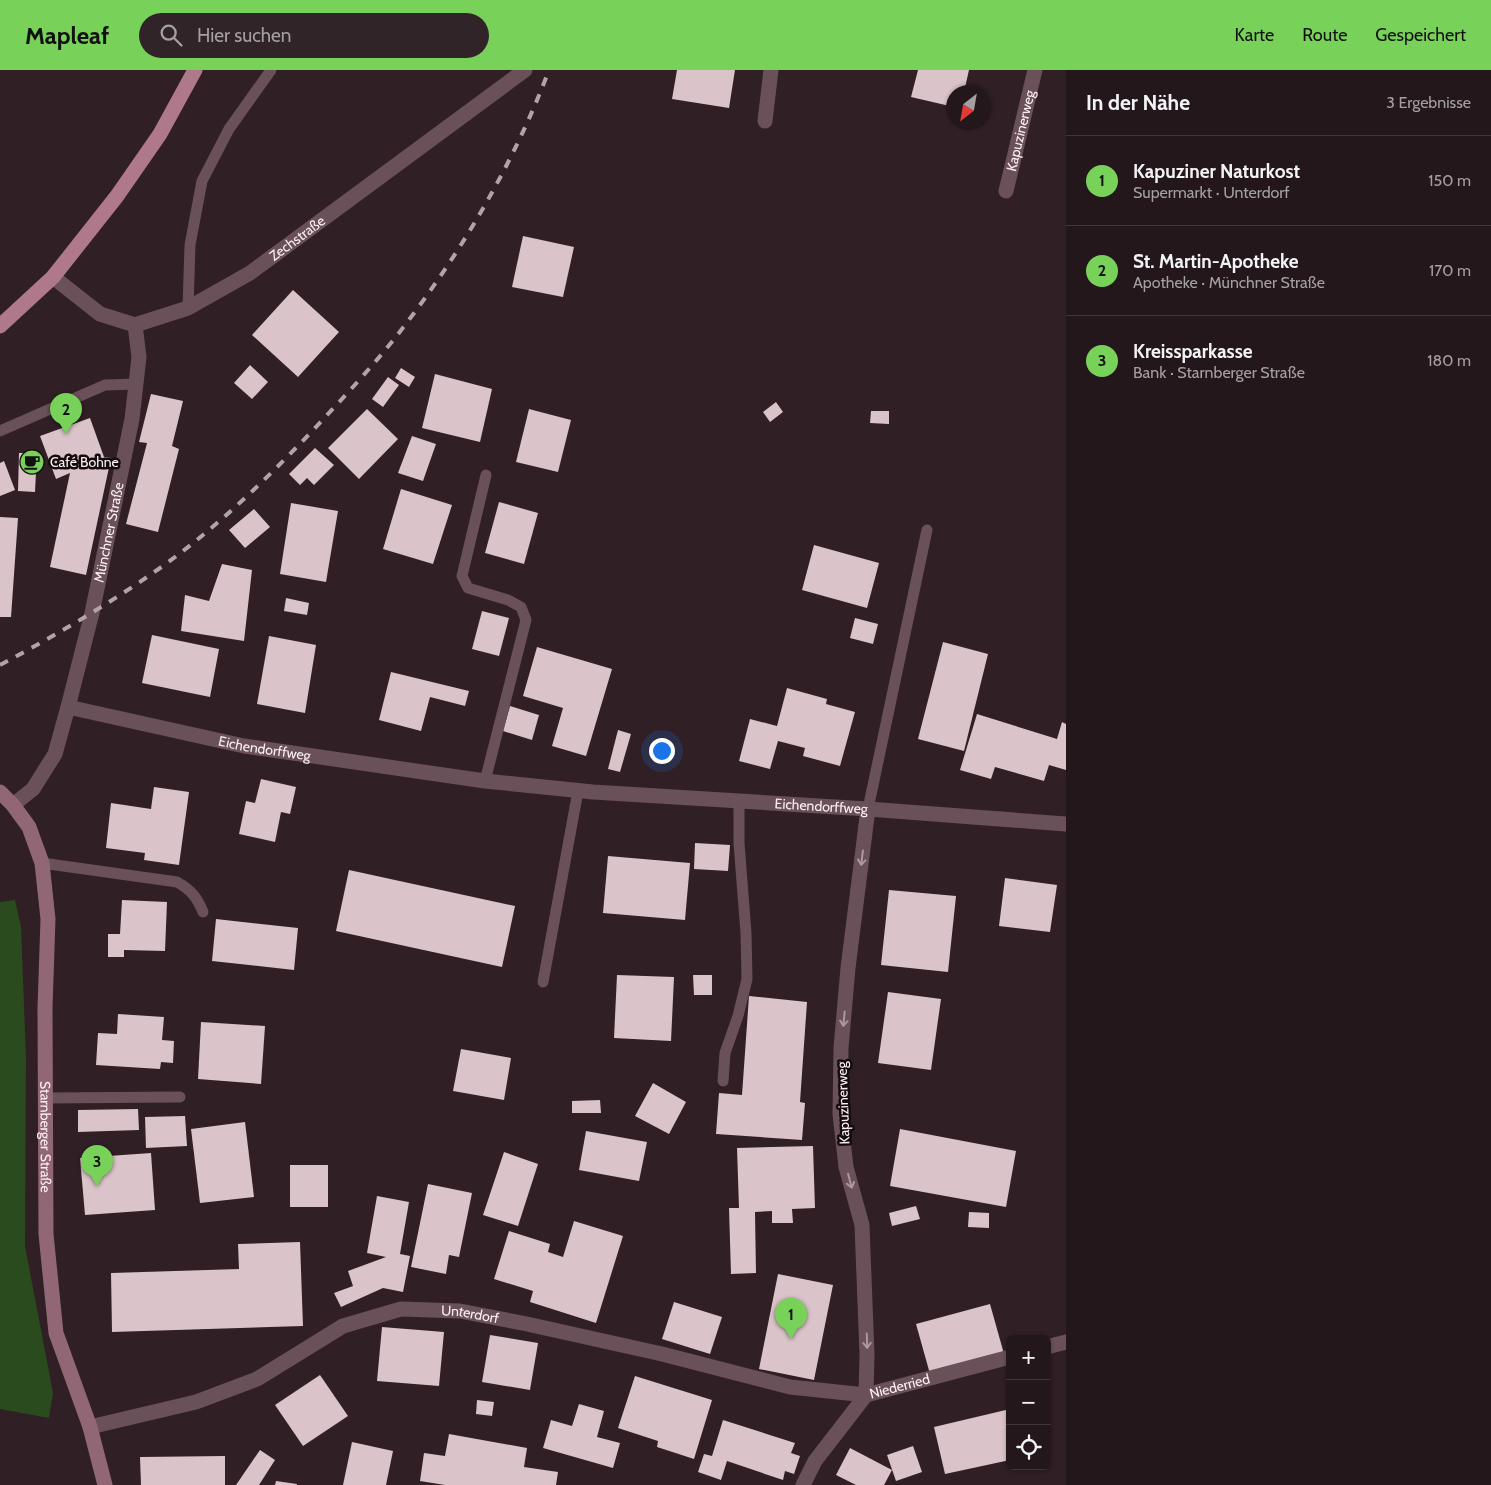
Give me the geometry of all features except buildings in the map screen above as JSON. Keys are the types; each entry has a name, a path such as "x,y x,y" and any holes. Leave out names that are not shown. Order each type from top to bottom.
{"main road":[{"path":"0,326 52,277 117,196 160,134 195,70"},
{"name":"Starnberger Straße","path":"0,792 13,805 29,827 42,862 48,919 45,1008 46,1234 56,1333 90,1427 105,1485"}],"street":[{"name":"Zechstraße","path":"135,325 188,308 250,273 525,70"},
{"path":"765,121 771,70"},
{"name":"Kapuzinerweg","path":"1006,191 1035,70"},
{"path":"52,277 100,314 135,325"},
{"name":"Münchner Straße","path":"68,707 92,614 132,419 139,357 135,325"},
{"path":"13,805 32,789 55,754 68,707"},
{"name":"Eichendorffweg","path":"68,707 244,746 485,781 578,791 868,809 1066,824"},
{"name":"Kapuzinerweg","path":"866,1395 867,1344 862,1225 846,1167 840,1114 843,1030 848,968 868,809"},
{"name":"Unterdorf","path":"90,1427 196,1402 257,1379 343,1326 401,1309 470,1313 662,1354 790,1387 866,1395"},
{"path":"1051,1346 1066,1342"},
{"name":"Niederried","path":"803,1485 815,1461 866,1395 1006,1358"}],"lane":[{"path":"188,308 190,245 202,181 230,129 271,70"},
{"path":"0,431 105,385 137,384"},
{"path":"485,781 526,620 521,607 508,600 468,588 462,576 486,475"},
{"path":"868,809 928,530"},
{"path":"543,982 578,791"},
{"path":"723,1081 726,1053 747,979 746,933 739,843 739,802"},
{"path":"42,862 177,882 190,890 198,899 203,912"},
{"path":"45,1098 180,1097"}],"green space":[{"path":"15,900 21,927 26,1057 25,1246 53,1393 49,1418 0,1409 0,902"}],"railway":[{"path":"0,665 95,611 172,559 215,525 256,488 337,405 402,329 466,237 520,139 549,70"}],"place":[{"name":"St. Martin-Apotheke","path":"66,434"},
{"name":"Café Bohne","path":"32,462"},
{"name":"Kreissparkasse","path":"97,1186"},
{"name":"Kapuziner Naturkost","path":"791,1339"}]}
